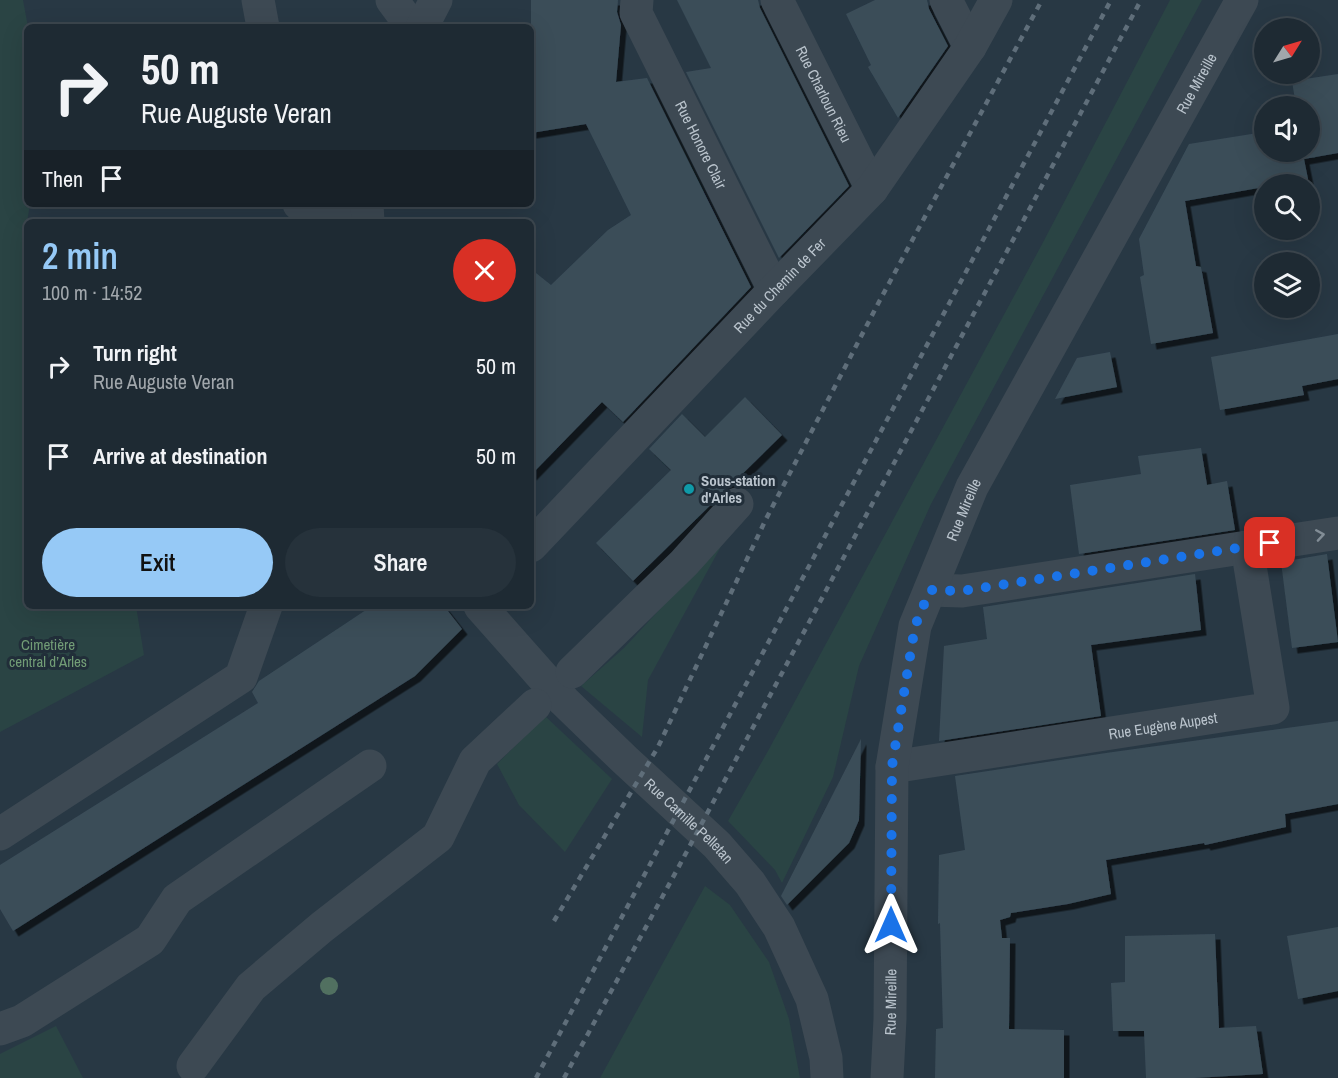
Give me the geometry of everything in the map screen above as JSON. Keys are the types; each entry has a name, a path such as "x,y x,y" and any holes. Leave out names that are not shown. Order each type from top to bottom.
{"street":[{"path":"258,0 262,24"},
{"path":"392,0 410,24"},
{"path":"424,24 436,0"},
{"name":"Rue Honore Clair","path":"638,0 636,13 774,290"},
{"name":"Rue Charloun Rieu","path":"777,0 872,189"},
{"path":"946,0 970,47"},
{"name":"Rue du Chemin de Fer","path":"534,543 872,189 970,47 996,0"},
{"name":"Rue Mireille","path":"887,1078 890,1020 892,766 915,626 972,487 1242,0"},
{"path":"307,207 338,219"},
{"path":"198,1074 252,987 322,927 438,837 475,761 557,693 684,564 737,504"},
{"path":"930,590 962,591 1338,533"},
{"name":"Rue Eugène Aupest","path":"892,766 1272,708 1247,547"},
{"path":"0,834 241,677 265,609"},
{"name":"Rue Camille Pelletan","path":"483,609 557,693 717,845 750,883 778,927 812,999 826,1058 827,1078"},
{"path":"0,1029 22,1021 150,940 177,898 370,766"}],"green space":[{"name":"Cimetière central d’Arles","path":"0,0 23,0 27,24 24,24 24,207 30,207 28,219 24,219 24,609 136,609 144,655 0,732"},
{"path":"1170,0 1202,0 931,504 859,666 833,777 782,883 775,870 728,821 1040,248"},
{"path":"725,539 648,680 642,737 581,686 624,648"},
{"path":"545,716 612,779 565,852 519,805 497,764"},
{"path":"705,886 730,905 769,962 789,1019 800,1078 600,1078"},
{"path":"56,1026 83,1078 0,1078 0,1054"}],"building":[{"path":"531,0 618,0 617,12 621,25 616,82 647,78 751,287 623,422 602,402 534,472 534,271 551,285 608,230 631,215 586,124 534,133 534,24 531,24"},
{"path":"677,0 758,0 849,186 779,258 686,72 711,68"},
{"path":"875,0 927,0 929,9 948,46 898,118 868,67 871,65 846,14"},
{"path":"1338,74 1338,153 1320,156 1320,96 1294,96 1292,84 1320,84 1320,77"},
{"path":"1254,134 1254,162 1305,162 1307,174 1254,174 1254,189 1185,201 1196,266 1201,267 1213,333 1151,344 1140,277 1144,275 1139,239 1189,144"},
{"path":"1338,334 1338,379 1302,386 1304,395 1220,410 1211,357"},
{"path":"1110,352 1117,387 1055,399 1077,358"},
{"name":"Sous-station d'Arles","path":"745,397 782,435 633,581 596,543 671,470 649,449 682,414 705,437"},
{"path":"1201,448 1207,485 1227,481 1235,530 1079,554 1070,485 1141,474 1138,456"},
{"path":"1327,554 1338,642 1292,648 1281,562"},
{"path":"1195,574 1201,630 1091,645 1101,716 939,741 944,646 987,639 983,607"},
{"path":"367,609 446,609 462,629 415,676 13,931 0,909 0,865 258,703 252,692 259,681"},
{"path":"1338,721 1338,804 1285,814 1286,827 1205,845 1204,843 1106,860 1111,894 1011,913 1010,917 1000,920 1002,938 1010,938 1009,1029 1064,1030 1064,1078 935,1078 936,1029 943,1028 940,923 938,924 939,855 965,850 955,776"},
{"path":"861,739 859,820 849,843 787,905 781,896"},
{"path":"1338,927 1338,991 1298,999 1287,936"},
{"path":"1215,934 1219,1028 1256,1026 1263,1074 1146,1078 1144,1031 1113,1031 1111,983 1125,982 1125,936"}],"railway":[{"path":"554,921 658,747 766,519 880,300 1042,0"},
{"path":"536,1078 1111,0"},
{"path":"564,1078 1141,0"}],"place":[{"name":"Sous-station d'Arles","path":"689,489"}],"route":[{"path":"891,925 892,766 915,626 930,590 962,591 1270,543"}]}
